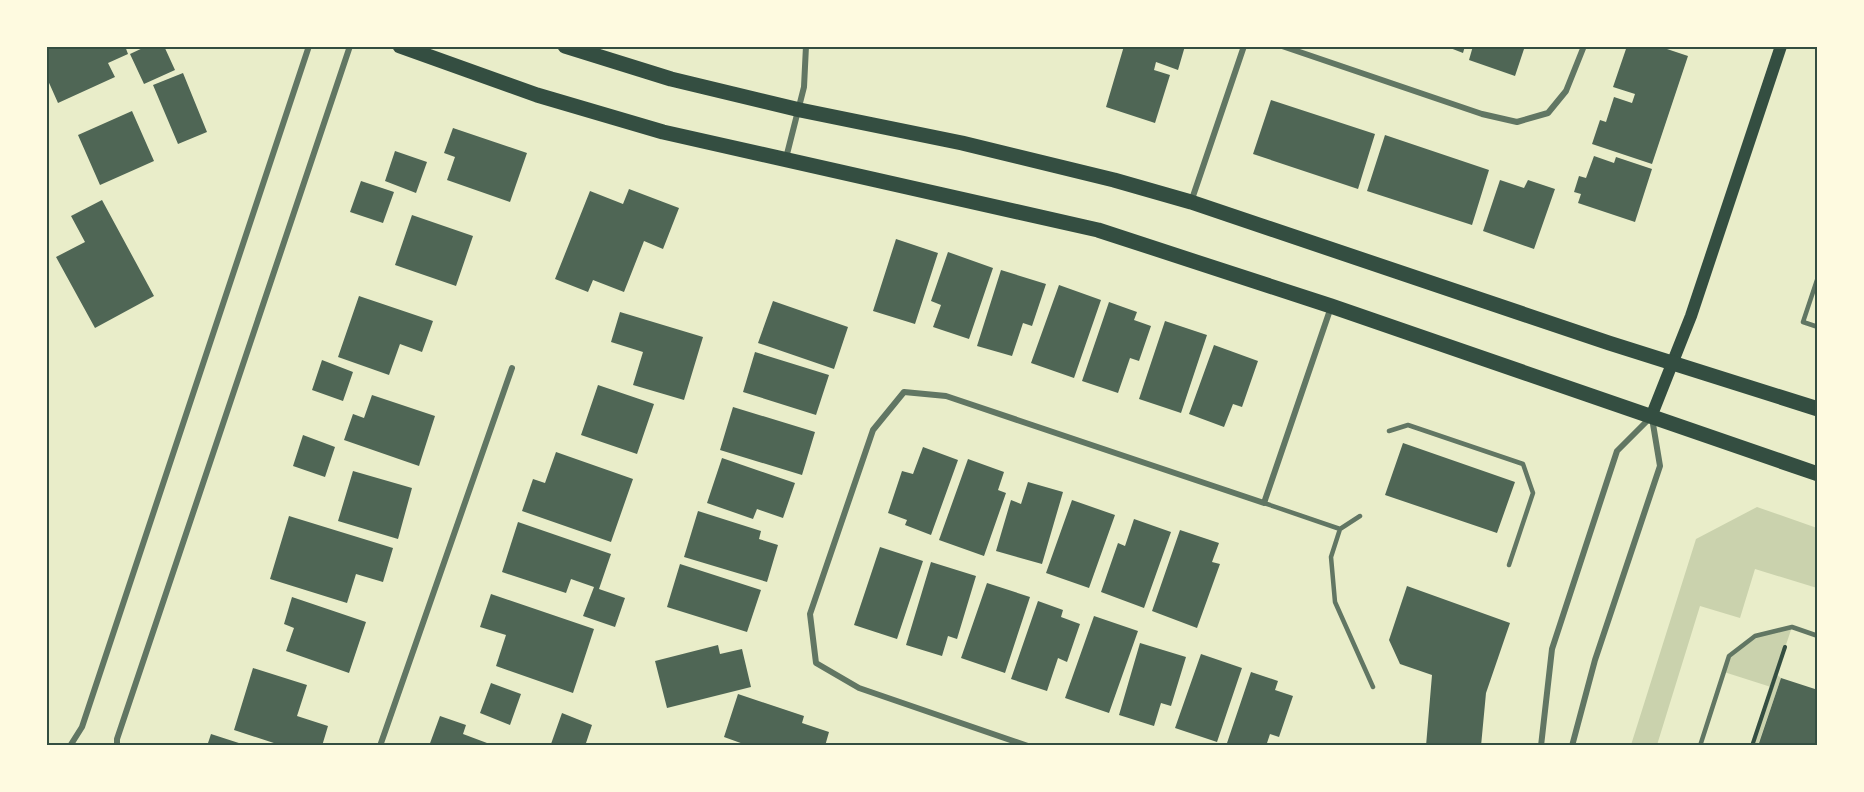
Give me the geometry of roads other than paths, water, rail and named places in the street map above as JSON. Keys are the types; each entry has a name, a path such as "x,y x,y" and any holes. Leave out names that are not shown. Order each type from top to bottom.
{"main road":[{"path":"400,46 537,95 663,132 1098,230 1331,306 1818,474"},
{"path":"565,46 671,79 800,110 962,143 1114,180 1191,202 1609,343 1818,409"},
{"path":"1651,417 1691,316 1781,46"}],"street":[{"path":"70,746 82,727 309,46"},
{"path":"117,746 121,728 350,46"},
{"path":"785,161 800,110 804,87 806,46"},
{"path":"1191,202 1244,46"},
{"path":"1282,46 1482,114 1517,122 1548,113 1566,92 1584,46"},
{"path":"1028,746 859,688 816,663 810,614 873,430 904,392 946,396 1264,503 1331,306"},
{"path":"380,746 512,368"},
{"path":"1541,746 1552,649 1617,451 1651,417"},
{"path":"1572,746 1595,660 1660,465 1651,417"}],"lane":[{"path":"1818,277 1803,322 1818,327"},
{"path":"1389,431 1408,425 1523,464 1533,493 1509,565"},
{"path":"1264,503 1340,529"},
{"path":"1360,516 1340,529 1331,557 1335,602 1373,687"},
{"path":"1701,746 1729,656 1755,636 1792,627 1818,636"}]}
